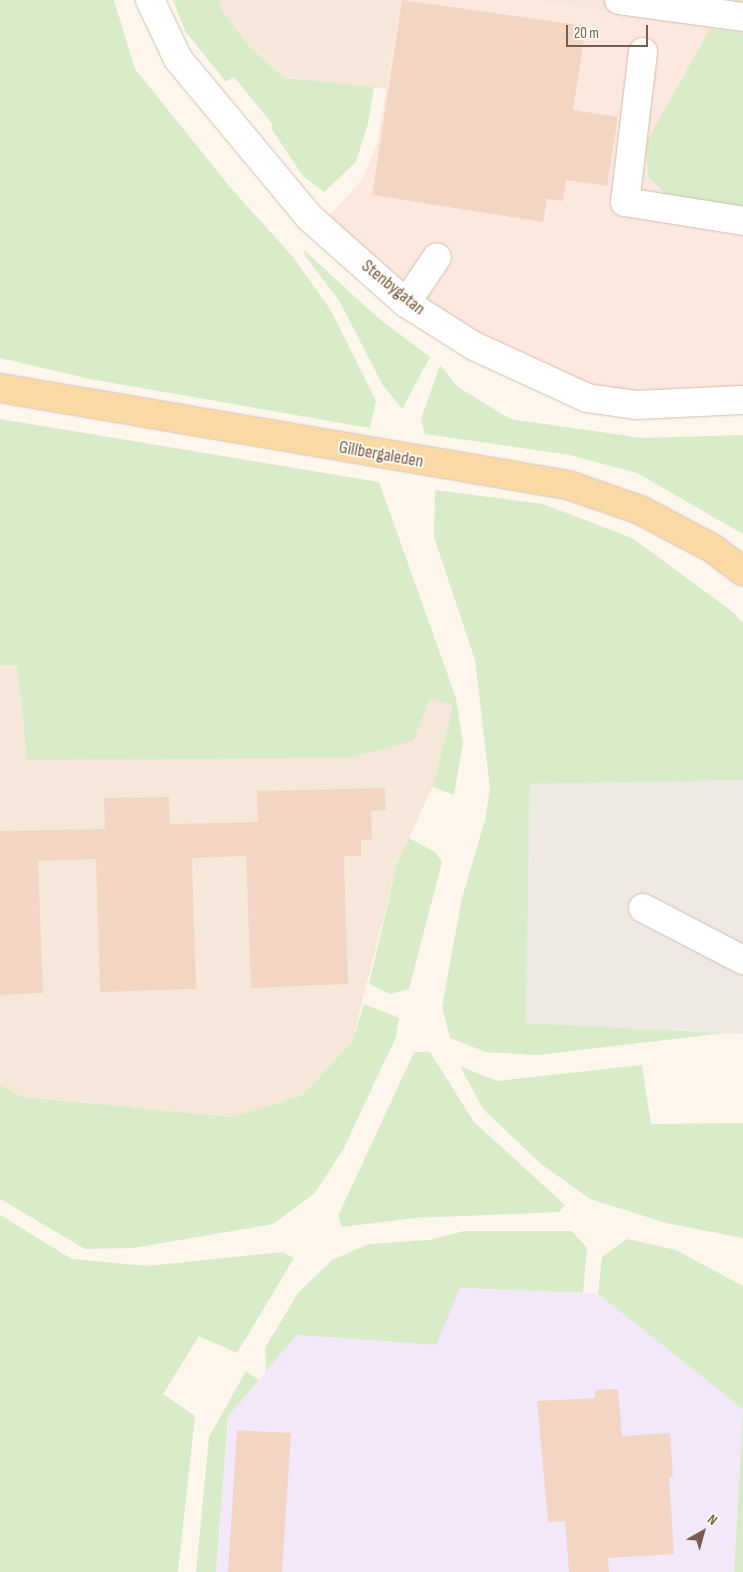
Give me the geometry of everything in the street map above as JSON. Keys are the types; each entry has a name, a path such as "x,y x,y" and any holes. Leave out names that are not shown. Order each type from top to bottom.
{"main road":[{"name":"Gillbergaleden","path":"0,388 568,485 640,510 712,548 743,571"}],"street":[{"name":"Stenbygatan","path":"150,0 178,59 308,217 406,303 474,346 587,398 636,406 743,400"},
{"path":"618,0 743,17"},
{"path":"643,52 625,202 743,221"},
{"path":"406,303 437,257"},
{"path":"643,908 743,960"}],"shaded area":[{"path":"219,0 402,0 386,89 284,78 250,47 221,9"},
{"path":"402,0 532,0 710,29 646,142 743,209 743,395 672,399 588,388 487,343 392,274 329,216 361,181 376,146"},
{"path":"532,0 743,0 743,33 710,29"},
{"path":"0,665 17,665 27,760 430,698 453,704 434,784 397,864 352,1042 303,1096 233,1117 23,1097 0,1085"},
{"path":"743,780 743,1034 526,1023 530,784"},
{"path":"459,1288 598,1294 743,1409 734,1572 216,1572 228,1416 297,1335 435,1345"}],"green space":[{"path":"0,0 114,0 135,69 230,187 293,257 332,312 376,401 370,428 90,379 0,358"},
{"path":"173,0 219,0 221,9 250,47 284,78 374,87 368,123 356,162 324,192 303,176 271,128 273,125 234,77 226,82 185,31"},
{"path":"710,29 743,33 743,209 674,201 648,177 646,142"},
{"path":"304,250 377,317 430,357 402,409 382,384 339,300 305,256"},
{"path":"440,365 458,387 510,419 642,438 743,435 743,534 637,473 570,455 425,434 421,419"},
{"path":"0,419 379,482 456,698 463,743 454,795 433,787 453,705 430,698 413,741 346,758 27,760 17,665 0,665"},
{"path":"435,490 543,504 632,538 733,612 743,623 743,780 530,784 526,1023 725,1033 537,1055 486,1052 450,1038 442,1007 462,898 485,820 490,788 475,660 434,537"},
{"path":"409,838 435,852 442,862 409,989 390,994 369,984 397,864"},
{"path":"364,1004 399,1018 396,1037 344,1148 315,1193 273,1224 133,1248 85,1249 0,1199 0,1085 23,1097 233,1117 303,1095 352,1042"},
{"path":"414,1052 430,1052 474,1122 565,1205 559,1212 415,1218 342,1227 338,1216"},
{"path":"642,1065 651,1124 743,1123 743,1238 666,1223 590,1199 541,1164 483,1109 460,1066 497,1081"},
{"path":"0,1215 72,1259 147,1266 283,1252 294,1258 237,1353 199,1336 163,1394 195,1416 178,1572 0,1572"},
{"path":"464,1231 572,1231 587,1248 583,1293 460,1288 436,1345 297,1335 266,1371 265,1348 298,1293 332,1260 369,1244 429,1240"},
{"path":"627,1239 676,1250 743,1286 743,1409 598,1294 602,1257"},
{"path":"246,1371 259,1380 228,1416 216,1572 196,1572 209,1437"},
{"path":"743,1409 743,1572 734,1572"}],"building":[{"path":"402,0 586,26 573,110 618,117 607,186 566,180 563,201 547,199 543,222 372,195"},
{"path":"385,788 386,810 371,811 372,839 361,840 361,856 344,856 348,984 251,988 246,856 192,858 196,989 100,992 96,859 38,861 43,993 0,995 0,831 105,829 104,798 169,797 170,824 258,822 257,791"},
{"path":"618,1389 622,1436 670,1433 673,1477 669,1477 674,1554 608,1558 609,1572 569,1572 565,1521 548,1522 537,1401 595,1398 595,1390"},
{"path":"237,1430 291,1433 282,1572 228,1572"}]}
